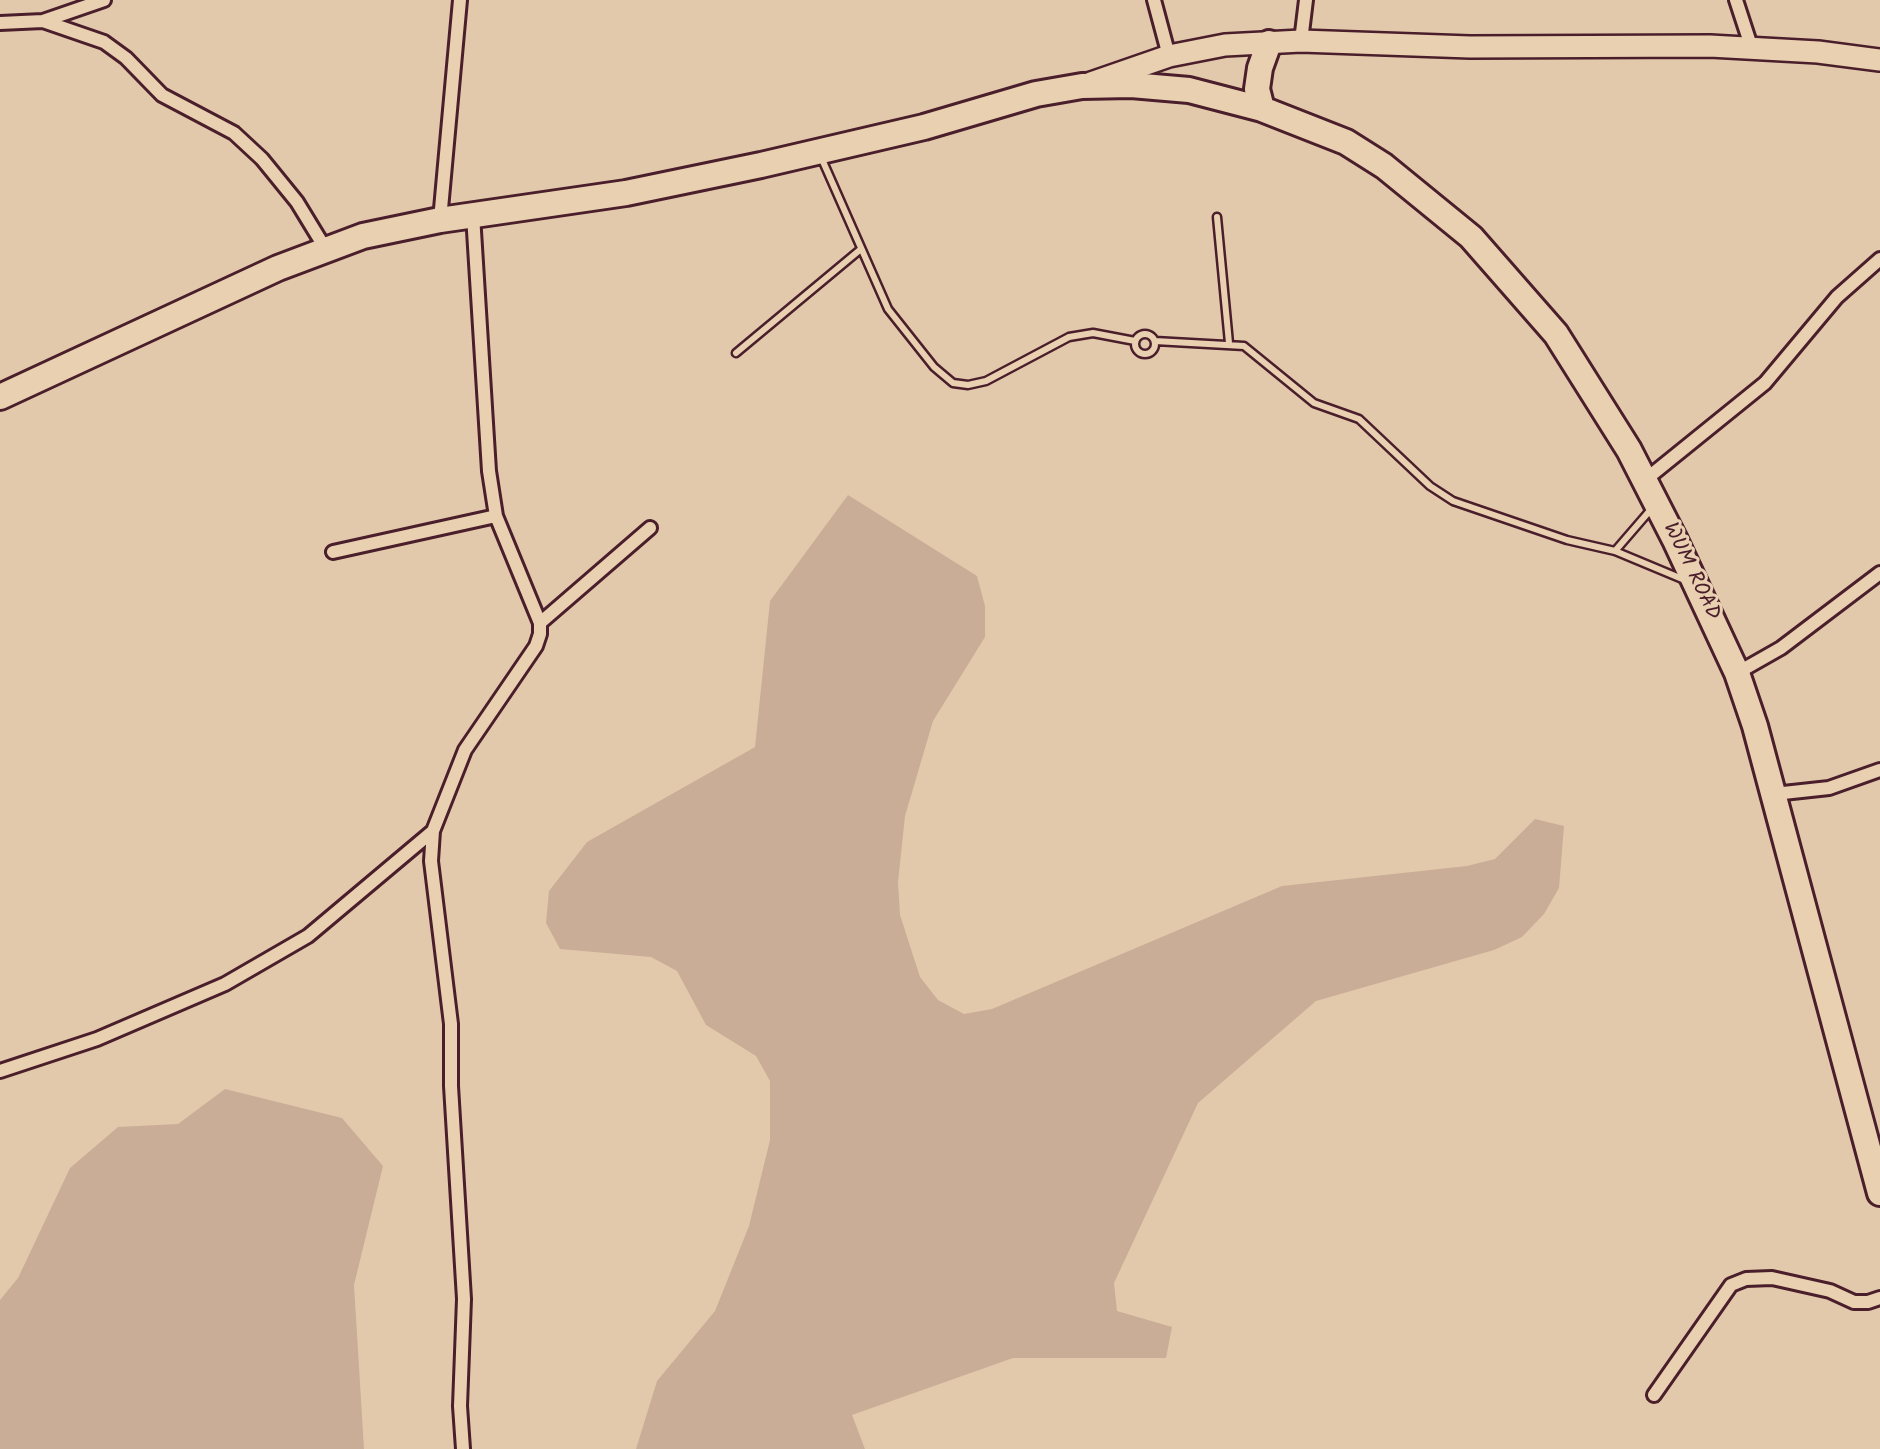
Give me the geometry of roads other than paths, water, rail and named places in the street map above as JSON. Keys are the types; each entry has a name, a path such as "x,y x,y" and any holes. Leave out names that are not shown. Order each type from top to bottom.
{"highway":[{"path":"1262,109 1257,89 1260,68 1269,43"},
{"name":"WUM ROAD","path":"0,397 326,248 363,236 440,220 626,193 925,127 1036,94 1082,86 1131,85 1189,90 1262,109 1346,142 1384,166 1471,237 1556,334 1645,480 1698,586 1737,673 1873,1137 1880,1193"}],"main road":[{"path":"1082,86 1169,56 1225,46 1301,40 1470,47 1752,48 1818,52 1880,60"}],"street":[{"path":"0,23 43,21 104,0"},
{"path":"440,220 460,0"},
{"path":"1154,0 1169,56"},
{"path":"1301,40 1306,0"},
{"path":"1736,0 1752,48"},
{"path":"43,21 104,42 126,58 162,95 234,133 262,159 297,202 326,248"},
{"path":"463,1449 460,1406 464,1299 451,1086 451,1024 431,861 433,831 465,750 536,646 540,623 496,516 489,471 473,215"},
{"path":"1645,480 1765,383 1837,298 1880,259"},
{"path":"333,552 496,516"},
{"path":"540,623 650,528"},
{"path":"1737,673 1781,648 1880,573"},
{"path":"1774,794 1829,788 1880,770"},
{"path":"0,1071 97,1039 225,984 308,936 433,831"},
{"path":"1654,1395 1731,1285 1746,1279 1772,1278 1830,1291 1854,1302 1868,1302 1880,1298"}],"lane":[{"path":"819,151 888,309 934,367 953,383 968,385 986,381 1069,337 1093,333 1135,341"},
{"path":"1217,217 1229,343"},
{"path":"736,353 861,249"},
{"path":"1135,341 1143,334 1155,341 1229,343 1244,346 1314,403 1359,419 1430,486 1453,501 1567,540 1615,551 1698,586"},
{"path":"1135,341 1142,353 1152,351 1155,341"},
{"path":"1615,551 1656,503"}]}
